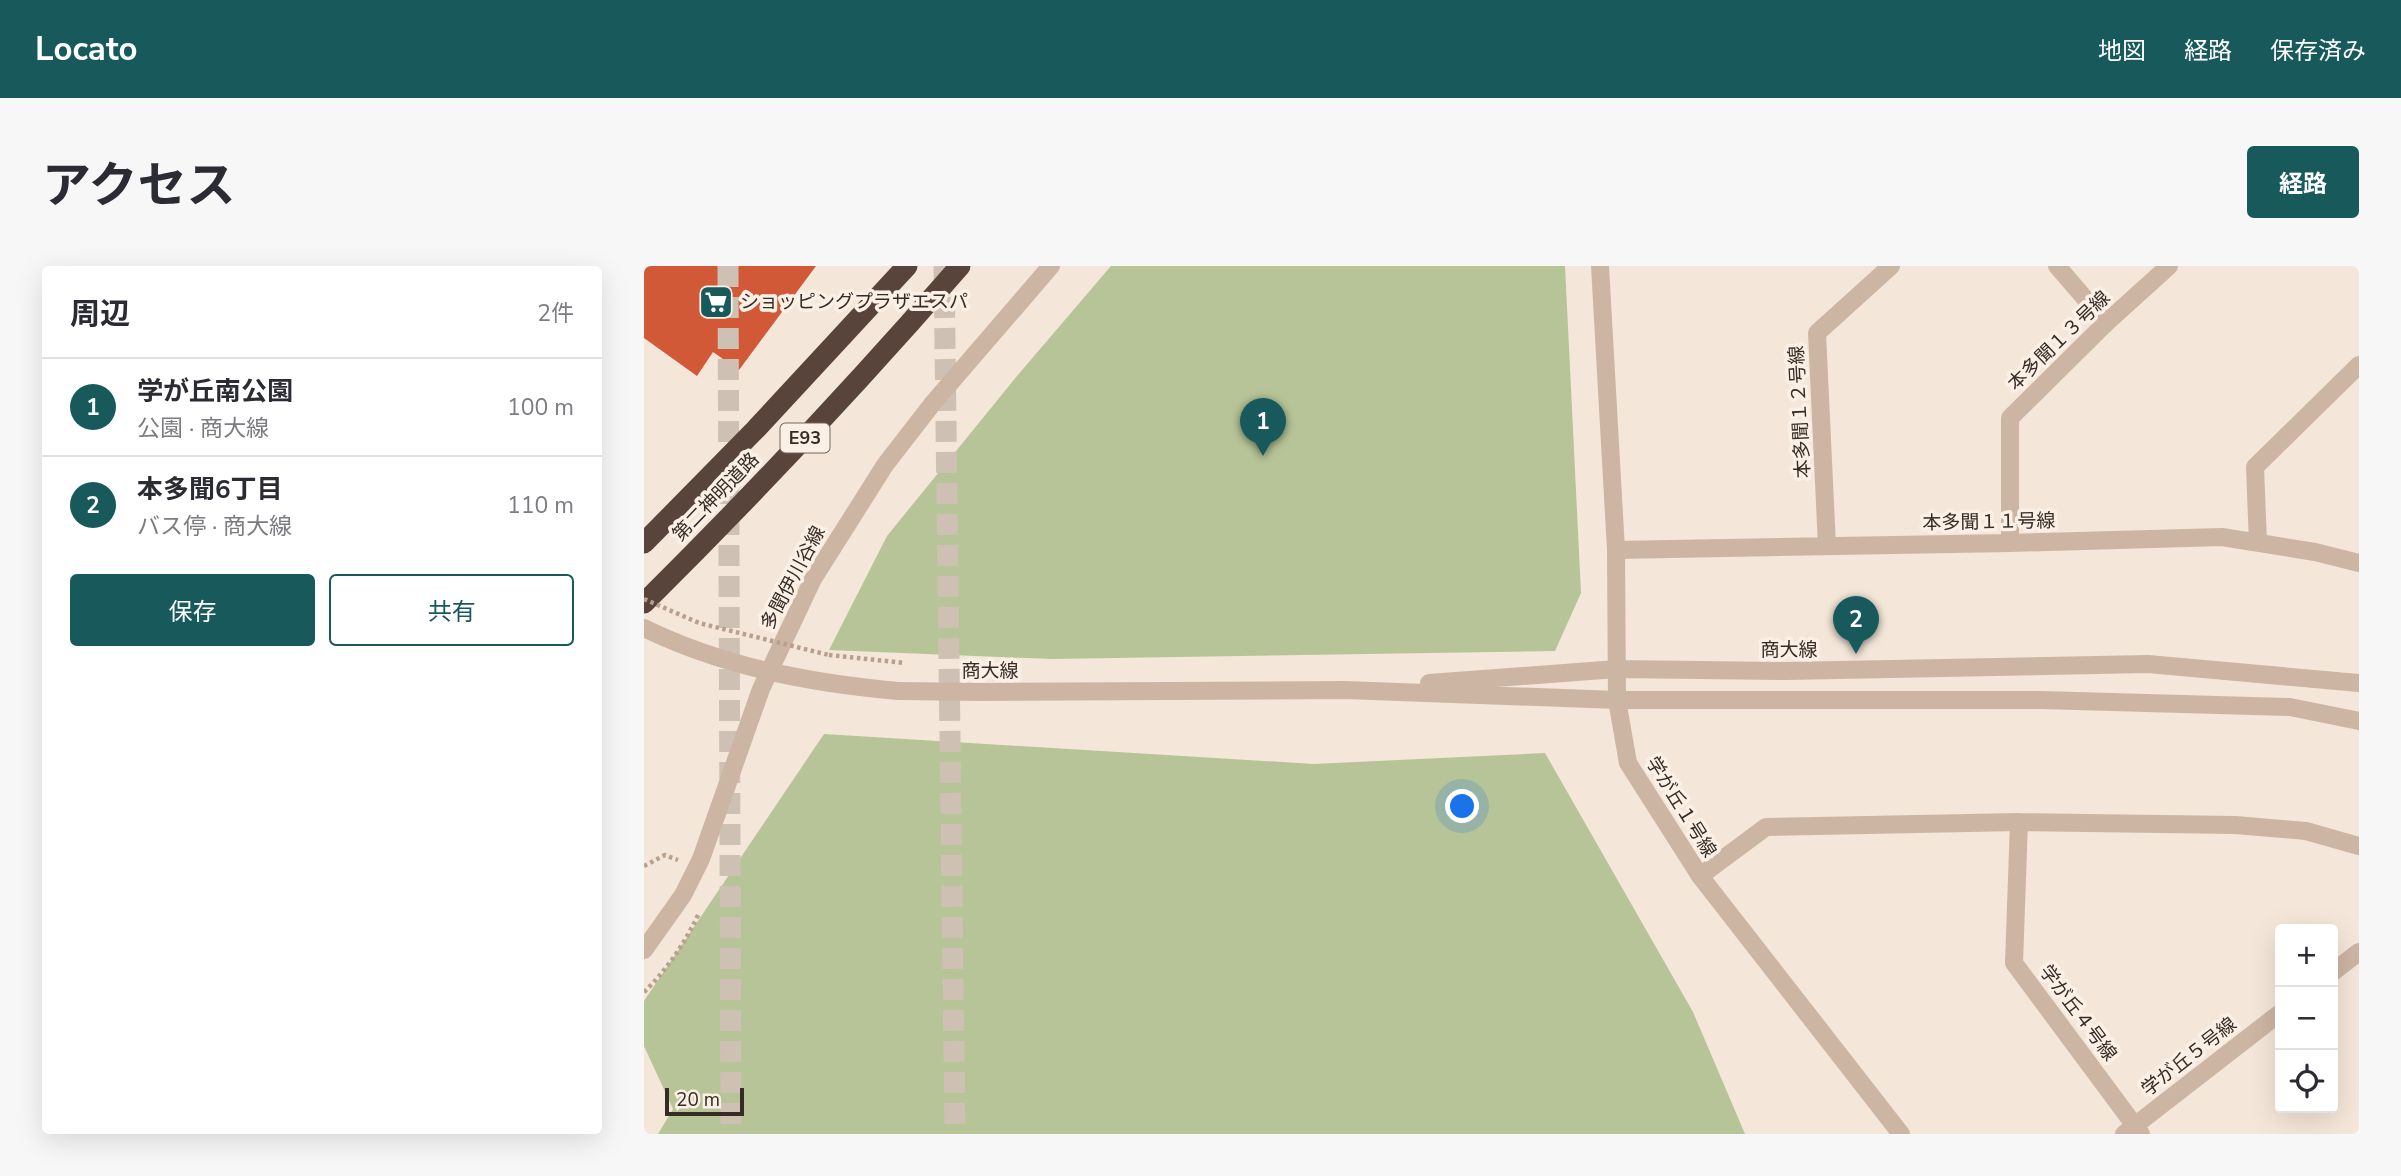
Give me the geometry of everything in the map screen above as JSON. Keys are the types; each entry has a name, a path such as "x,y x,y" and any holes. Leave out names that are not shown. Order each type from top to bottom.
{"highway":[{"name":"第二神明道路","path":"644,543 756,429 907,266"},
{"name":"第二神明道路","path":"644,601 789,456 960,266"},
{"path":"644,527 756,429"}],"street":[{"name":"多聞伊川谷線","path":"644,950 683,895 701,859 761,689 819,569 885,465 933,403 1051,266"},
{"name":"本多聞１２号線","path":"1827,546 1817,333 1891,266"},
{"path":"2056,266 2106,323"},
{"name":"本多聞１３号線","path":"2010,543 2010,418 2106,323 2169,266"},
{"name":"学が丘１号線","path":"1603,268 1616,550 1617,700 1628,763 1700,876 1901,1134"},
{"path":"2258,543 2255,467 2359,365"},
{"name":"本多聞１１号線","path":"1616,550 2222,537 2315,552 2359,563"},
{"name":"商大線","path":"644,628 713,656 763,671 809,681 898,691 1345,690 1617,700 2041,700 2290,707 2359,721"},
{"name":"商大線","path":"1345,690 1616,669 1786,671 2148,664 2359,683"},
{"path":"1700,876 1766,827 2019,822 2235,825 2306,831 2359,846"},
{"name":"学が丘４号線","path":"2019,822 2014,963 2134,1131"},
{"path":"2338,968 2359,952"},
{"name":"学が丘５号線","path":"2134,1131 2275,1017"}],"path":[{"path":"644,601 699,623 829,655 905,663"},
{"path":"644,866 665,855"}],"green space":[{"path":"1111,266 1565,266 1581,593 1555,651 1052,659 829,650 887,536 1017,376"},
{"path":"824,734 1314,764 1545,753 1693,1012 1745,1134 658,1134 673,1109 644,1046 644,1001"}],"building":[{"name":"ショッピングプラザエスパ","path":"644,266 816,266 739,370 713,352 697,376 644,338"}],"tunnel":[{"path":"728,266 731,1134"},
{"path":"944,266 955,1134"}],"place":[{"name":"ショッピングプラザエスパ","path":"716,302"},
{"name":"学が丘南公園","path":"1263,456"},
{"name":"本多聞6丁目","path":"1856,654"}]}
